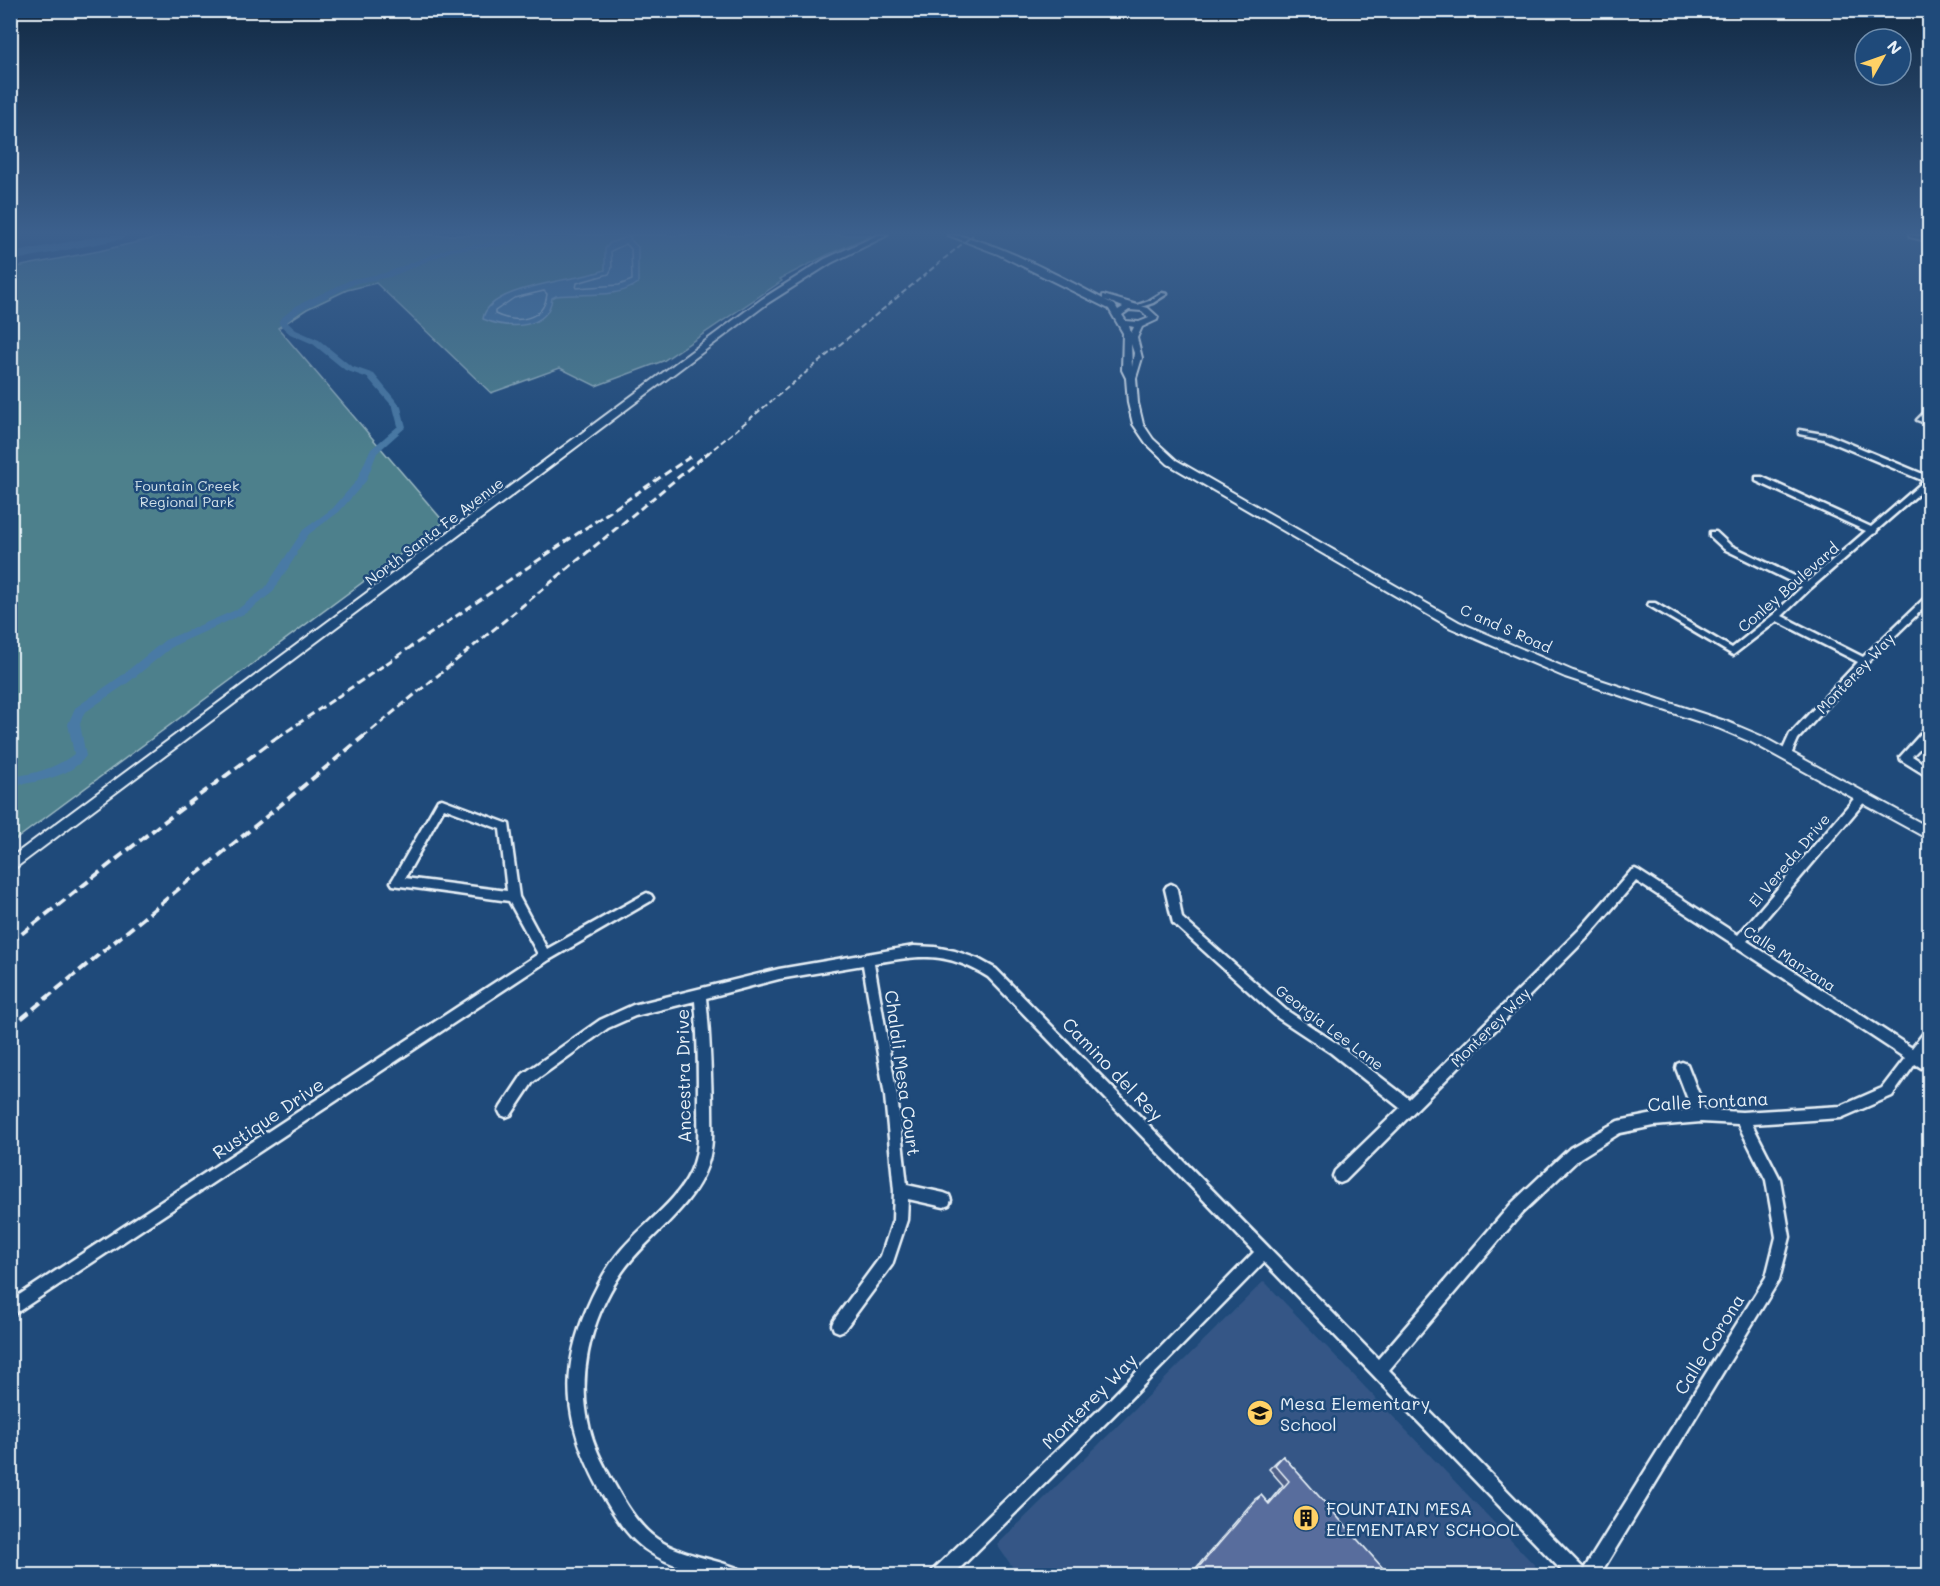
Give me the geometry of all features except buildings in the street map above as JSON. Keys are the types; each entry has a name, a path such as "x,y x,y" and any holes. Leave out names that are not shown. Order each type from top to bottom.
{"main road":[{"name":"North Santa Fe Avenue","path":"10,866 754,309"},
{"path":"1113,309 1123,322 1134,325 1146,324 1153,320 1152,313 1140,309"},
{"path":"1117,314 1122,309"},
{"name":"C and S Road","path":"1123,322 1127,333 1127,370 1131,378 1132,403 1138,424 1149,441 1172,462 1455,625 1569,674 1723,725 1786,754 1929,834"},
{"name":"C and S Road","path":"1131,378 1136,370 1139,354 1134,334 1139,327 1146,324"}],"street":[{"path":"1152,313 1154,309"},
{"path":"1929,412 1921,420 1929,423"},
{"path":"1802,432 1826,437 1929,480"},
{"path":"1759,480 1873,531"},
{"name":"Conley Boulevard","path":"1652,605 1733,652 1776,617 1929,480"},
{"path":"1713,534 1727,547 1808,586"},
{"name":"Monterey Way","path":"1786,754 1794,737 1864,661 1929,597"},
{"path":"1776,617 1864,661"},
{"path":"1929,731 1905,757 1929,774"},
{"name":"El Vereda Drive","path":"1738,943 1862,797"},
{"path":"513,897 396,882 442,803 505,827 513,897 545,956"},
{"name":"Monterey Way","path":"1340,1176 1583,934 1635,874"},
{"name":"Calle Manzana","path":"1635,874 1929,1067"},
{"name":"Georgia Lee Lane","path":"1171,889 1177,921 1282,1014 1335,1049 1409,1107"},
{"name":"Rustique Drive","path":"10,1311 545,956 647,898"},
{"name":"Camino del Rey","path":"506,1111 528,1078 604,1024 633,1011 779,974 914,951 932,950 972,960 992,973 1579,1575"},
{"name":"Chalali Mesa Court","path":"839,1325 887,1260 900,1220 901,1191 891,1096 868,960"},
{"name":"Ancestra Drive","path":"700,994 705,1046 705,1143 700,1167 687,1191 619,1264 603,1288 585,1327 580,1345 576,1364 576,1401 585,1440 599,1476 625,1516 649,1544 677,1560 736,1575"},
{"name":"Calle Fontana","path":"1379,1370 1517,1208 1575,1153 1618,1127 1654,1120 1701,1116 1742,1118 1841,1112 1887,1092 1929,1034"},
{"path":"1682,1068 1701,1116"},
{"name":"Calle Corona","path":"1589,1575 1772,1280 1783,1237 1773,1179 1742,1118"},
{"path":"901,1191 944,1200"},
{"name":"Monterey Way","path":"939,1575 1116,1403 1264,1252"}],"shaded area":[{"name":"Mesa Elementary School","path":"1264,1281 1544,1575 1018,1575 997,1545"}],"green space":[{"name":"Fountain Creek Regional Park","path":"11,309 307,309 278,328 444,522 11,843"},
{"name":"Fountain Creek Regional Park","path":"403,309 740,309 663,361 596,386 560,368 491,393"}],"water":[{"path":"488,309 549,309 543,317 525,325 503,325 483,319"}],"waterway":[{"path":"294,550 306,532 336,510 361,481 373,452 402,427 397,407 371,376 348,368 316,342 293,332 282,322 298,309"},
{"path":"10,782 55,772 80,756 74,724 79,711 125,679 169,643 242,611 269,590 292,554"}],"railway":[{"path":"707,454 883,309"},
{"path":"362,738 709,452"},
{"path":"277,738 693,455"},
{"path":"10,943 161,824 279,736"},
{"path":"10,1028 364,736"}],"place":[{"name":"Mesa Elementary School","path":"1260,1413"},
{"name":"FOUNTAIN MESA ELEMENTARY SCHOOL","path":"1306,1518"}]}
